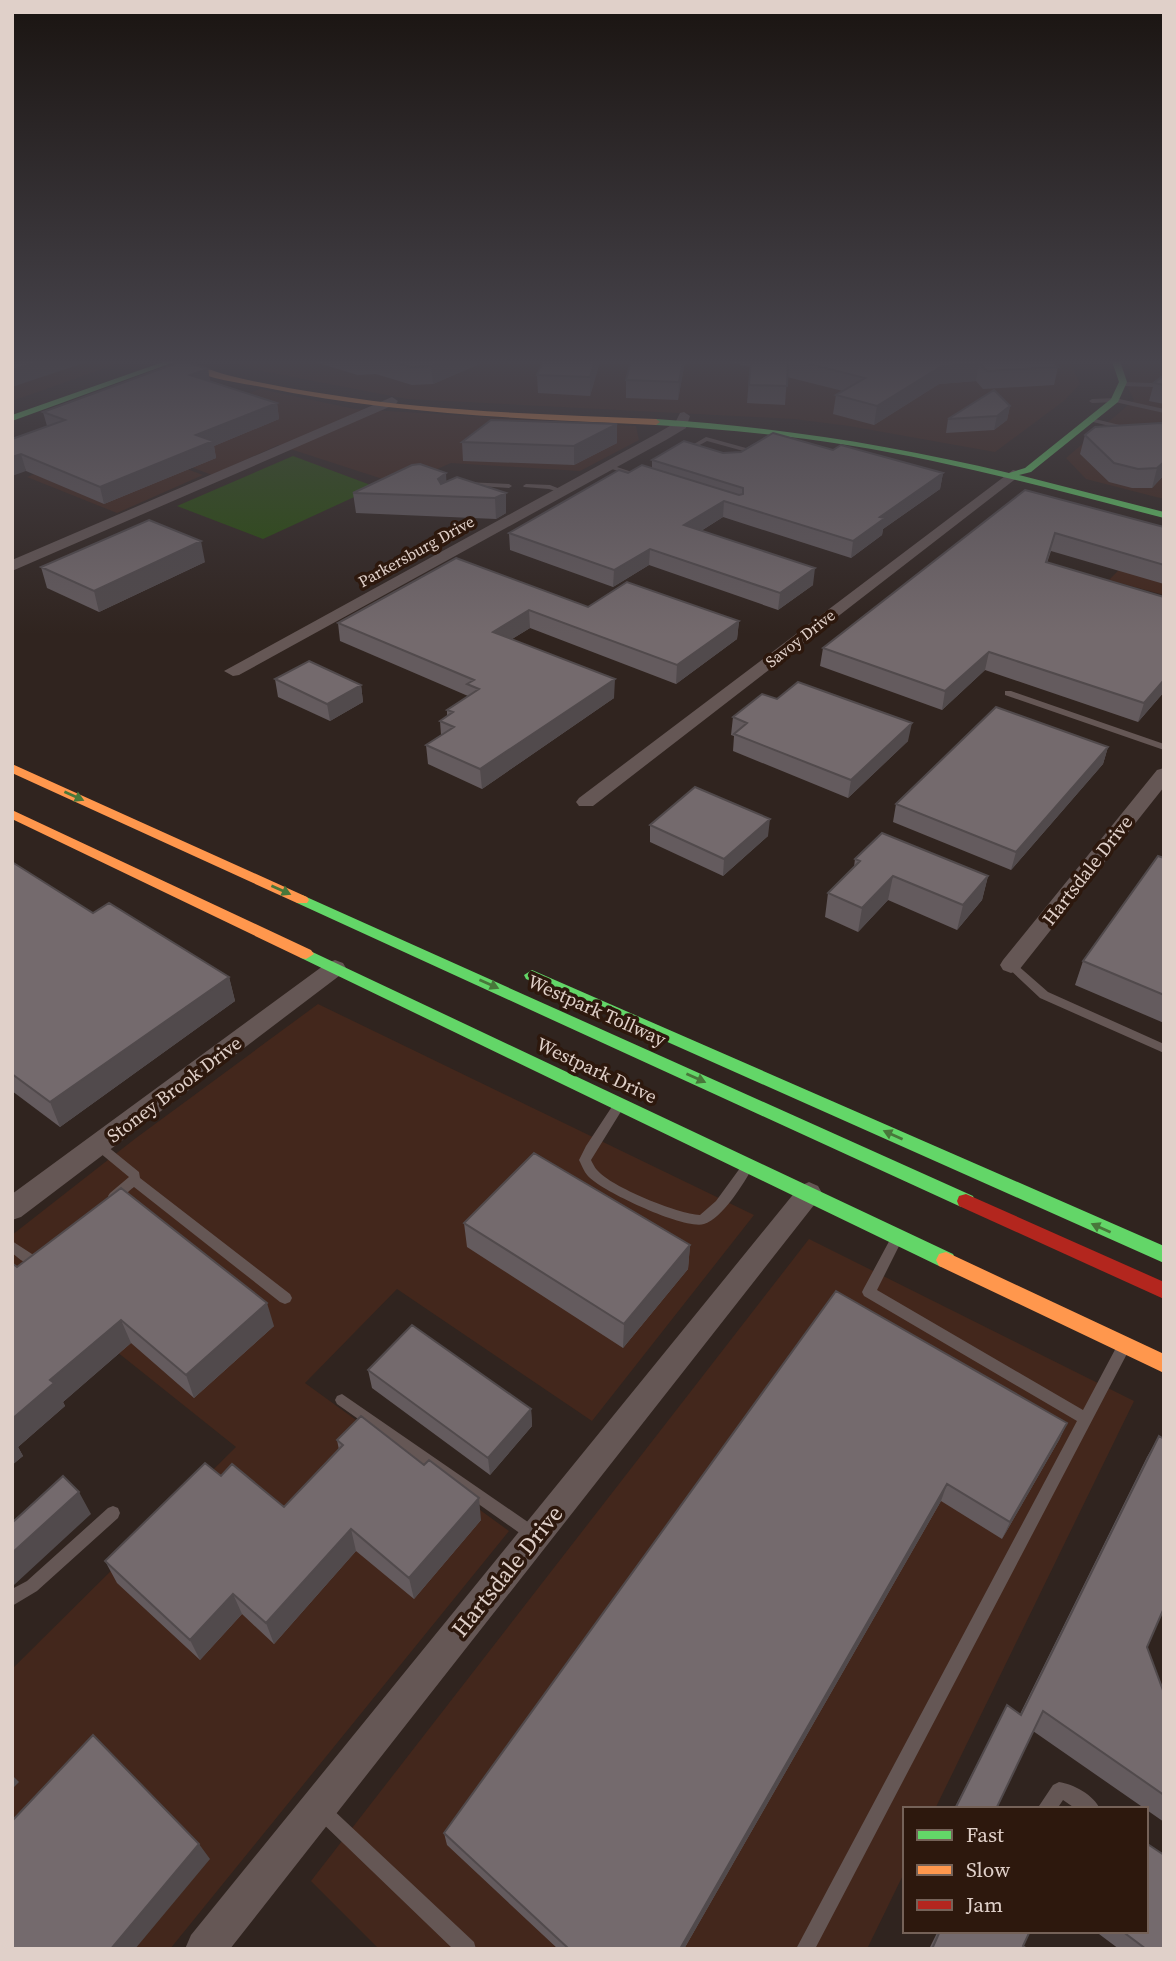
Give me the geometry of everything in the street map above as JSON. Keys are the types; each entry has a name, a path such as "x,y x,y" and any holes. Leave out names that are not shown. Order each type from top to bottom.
{"main road":[{"path":"925,453 1017,469 1164,505"},
{"name":"Savoy Drive","path":"1017,469 1035,453"},
{"name":"Savoy Drive","path":"1017,469 1042,453"},
{"path":"1017,469 1164,515"},
{"name":"Westpark Tollway","path":"12,768 1164,1291"},
{"name":"Westpark Drive","path":"12,814 1164,1364"},
{"name":"Westpark Tollway","path":"511,966 1164,1255"}],"street":[{"path":"12,566 275,453"},
{"name":"Parkersburg Drive","path":"233,671 630,453"},
{"name":"Savoy Drive","path":"586,802 1017,469"},
{"name":"Hartsdale Drive","path":"1011,965 1164,774"},
{"name":"Stoney Brook Drive","path":"12,1209 335,968"},
{"name":"Hartsdale Drive","path":"205,1949 808,1193"}],"lane":[{"path":"739,455 743,453"},
{"path":"608,466 652,480"},
{"path":"640,476 650,470"},
{"path":"459,486 509,486"},
{"path":"526,486 550,487 562,491"},
{"path":"1008,693 1164,747"},
{"path":"1011,965 1044,995 1164,1049"},
{"path":"620,1104 585,1160 592,1174 606,1183 670,1214 686,1220 702,1220 713,1212 749,1165"},
{"path":"98,1146 135,1175 134,1180 102,1206"},
{"path":"134,1180 285,1298"},
{"path":"898,1236 869,1292 1086,1419"},
{"path":"12,1245 30,1260 49,1250"},
{"path":"805,1949 1125,1345"},
{"path":"342,1400 535,1535"},
{"path":"12,1598 32,1586 113,1513"},
{"path":"1047,1807 1059,1791 1067,1792 1088,1807"},
{"path":"319,1807 467,1949"}],"shaded area":[{"path":"87,453 142,453 203,475 117,513 27,477"},
{"path":"153,453 261,453 212,475"},
{"path":"301,453 615,453 580,471 451,463 401,485"},
{"path":"1072,453 1164,453 1164,499 1086,479 1066,458"},
{"path":"1164,524 1164,595 1109,580"},
{"path":"318,1004 754,1215 592,1421 397,1289 305,1383 509,1531 170,1949 12,1949 12,1669 236,1447 12,1268 12,1235 136,1138"},
{"path":"809,1239 1134,1401 936,1807 903,1807 903,1875 867,1949 379,1949 311,1881"}],"green space":[{"path":"293,456 376,487 263,539 177,506"}],"building":[{"path":"12,453 185,453 100,487 21,454 12,457"},
{"path":"665,453 868,453 943,473 880,517 885,518 853,541 724,501 684,525 815,568 780,593 650,549 614,570 509,533 619,470 628,473 642,465 743,494 743,488 652,460"},
{"path":"1103,453 1164,453 1164,462 1157,468 1138,469 1114,463"},
{"path":"420,464 446,473 438,479 441,484 457,477 506,493 495,498 353,493 412,465"},
{"path":"1025,490 1164,527 1164,565 1055,533 1046,562 1164,597 1164,680 1144,703 989,652 945,691 823,648"},
{"path":"149,520 201,541 94,591 41,567"},
{"path":"456,558 588,607 627,582 739,621 677,665 529,610 493,632 615,679 480,769 426,745 454,727 440,721 453,712 447,710 479,689 467,684 474,680 338,623"},
{"path":"309,661 361,685 327,704 275,679"},
{"path":"798,682 912,723 851,780 734,734 747,723 733,717 762,694 777,699"},
{"path":"996,707 1108,747 1016,852 896,804"},
{"path":"695,787 770,819 724,859 650,825"},
{"path":"882,833 988,876 963,905 893,876 862,908 828,893 860,861 855,859"},
{"path":"1158,856 1164,858 1164,995 1083,961"},
{"path":"12,862 93,913 109,903 229,977 50,1102 12,1074"},
{"path":"534,1153 690,1245 624,1324 464,1223"},
{"path":"121,1188 267,1303 186,1375 121,1320 50,1380 54,1383 12,1419 12,1263 17,1267"},
{"path":"836,1291 1067,1423 1010,1522 947,1484 680,1949 569,1949 444,1833"},
{"path":"412,1325 531,1409 488,1458 368,1370"},
{"path":"361,1416 424,1465 429,1460 479,1498 409,1578 351,1529 266,1623 233,1594 190,1640 105,1561 205,1463 221,1476 232,1464 284,1507 343,1445 337,1440"},
{"path":"1159,1436 1164,1439 1164,1608 1147,1647 1164,1693 1164,1795 1043,1711 997,1807 956,1807 1007,1705 1021,1715"},
{"path":"63,1476 79,1492 12,1553 12,1520"},
{"path":"93,1735 199,1844 111,1949 12,1949 12,1821"},
{"path":"1148,1844 1164,1855 1164,1949 1146,1949 1125,1933 1148,1933"},
{"path":"939,1933 1029,1933 1023,1946 1027,1949 932,1949"}],"traffic: fast":[{"path":"903,453 1038,482 1164,515"},
{"path":"1013,474 1028,470 1050,453"},
{"path":"302,900 966,1201"},
{"path":"306,954 946,1260"},
{"path":"532,975 1164,1255"}],"traffic: slow":[{"path":"12,768 302,900"},
{"path":"12,814 306,954"},
{"path":"946,1260 1164,1364"}],"traffic: jam":[{"path":"966,1201 1164,1291"}]}
